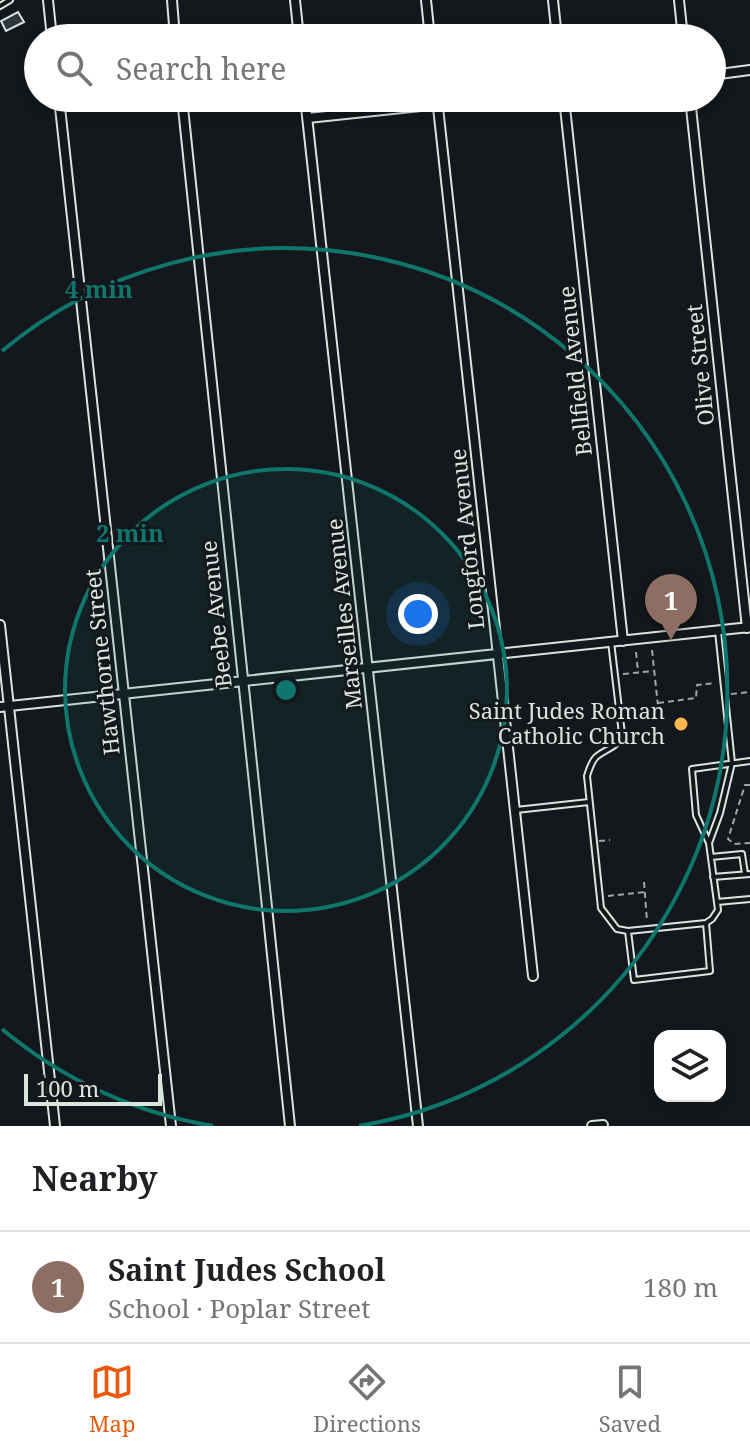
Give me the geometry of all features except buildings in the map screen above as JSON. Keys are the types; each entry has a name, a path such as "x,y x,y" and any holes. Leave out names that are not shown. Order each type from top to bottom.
{"street":[{"path":"48,0 51,24"},
{"path":"172,0 174,24"},
{"path":"295,0 298,24"},
{"path":"426,0 429,24"},
{"path":"553,0 556,24"},
{"path":"679,0 682,24"},
{"path":"726,73 750,70"},
{"name":"Hawthorne Street","path":"61,112 171,1126"},
{"name":"Beebe Avenue","path":"183,112 290,1126"},
{"name":"Marseilles Avenue","path":"307,112 418,1126"},
{"path":"308,118 354,112"},
{"name":"Longford Avenue","path":"438,112 533,976"},
{"name":"Bellfield Avenue","path":"566,112 623,641"},
{"name":"Olive Street","path":"692,112 748,628"},
{"path":"0,625 4,707 55,1126"},
{"path":"4,707 748,628"},
{"path":"592,1126 603,1125"}],"lane":[{"path":"0,6 10,0"},
{"path":"709,843 732,763 718,631"},
{"path":"611,642 622,734 618,744 594,758 587,776 601,908 617,929 628,931 706,923 712,919 718,910 711,857 709,843 696,815 692,769 750,761"},
{"path":"515,810 589,802"},
{"path":"711,857 742,854 748,874 713,877"},
{"path":"717,902 750,899"},
{"path":"628,931 634,980 710,971 706,923"}],"path":[{"path":"652,650 658,705 696,698 697,685 715,683"},
{"path":"636,652 638,673"},
{"path":"619,675 654,671"},
{"path":"729,695 750,692"},
{"path":"750,785 745,785 728,839 734,844 750,843"},
{"path":"596,842 610,840"},
{"path":"645,882 648,924"},
{"path":"606,896 645,892"}],"place":[{"name":"Saint Judes School","path":"671,640"},
{"name":"Saint Judes Roman Catholic Church","path":"681,724"}]}
